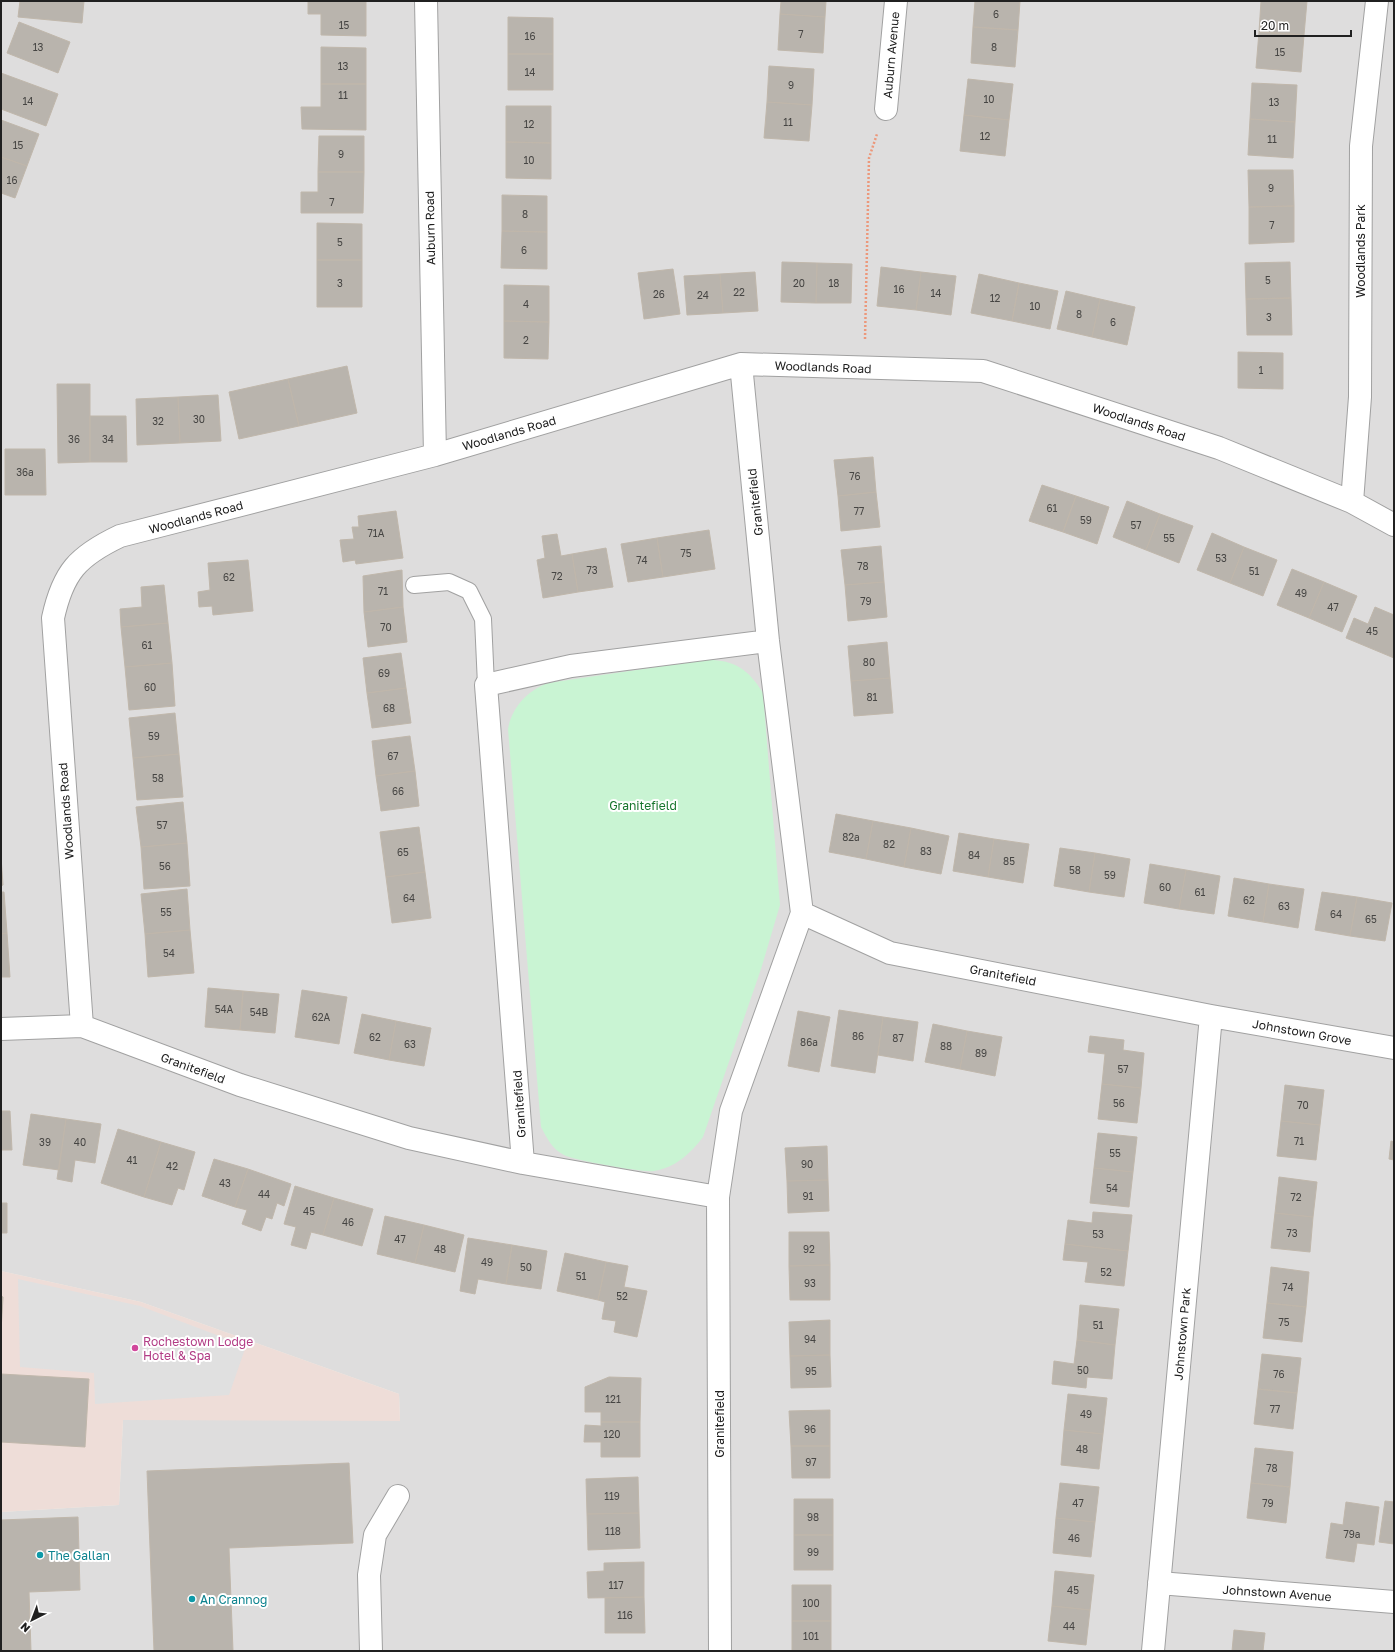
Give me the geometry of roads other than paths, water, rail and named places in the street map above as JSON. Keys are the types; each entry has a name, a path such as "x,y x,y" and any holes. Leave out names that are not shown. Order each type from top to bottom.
{"street":[{"name":"Auburn Road","path":"426,1 435,455"},
{"name":"Auburn Avenue","path":"886,109 896,1"},
{"name":"Woodlands Park","path":"1352,502 1360,397 1361,146 1377,1"},
{"name":"Woodlands Road","path":"82,1026 53,618 58,596 67,577 83,557 99,546 120,536 435,455 741,364 983,371 1219,448 1352,502 1394,525"},
{"name":"Granitefield","path":"720,1651 718,1196 731,1111 802,913 768,641 741,364"},
{"path":"486,685 571,666 768,641"},
{"name":"Granitefield","path":"486,685 523,1163"},
{"name":"Granitefield","path":"802,913 890,952 1211,1016"},
{"name":"Johnstown Grove","path":"1211,1016 1394,1048"},
{"name":"Johnstown Park","path":"1153,1651 1211,1016"},
{"name":"Granitefield","path":"1,1029 82,1026 240,1085 408,1138 523,1163 718,1196"},
{"path":"371,1651 369,1575 375,1535 398,1496"},
{"name":"Johnstown Avenue","path":"1160,1584 1394,1602"}],"lane":[{"path":"414,585 449,582 469,591 483,619 486,685"}],"place":[{"name":"Rochestown Lodge Hotel & Spa","path":"135,1348"},
{"name":"The Gallan","path":"40,1555"},
{"name":"An Crannog","path":"192,1599"}]}
